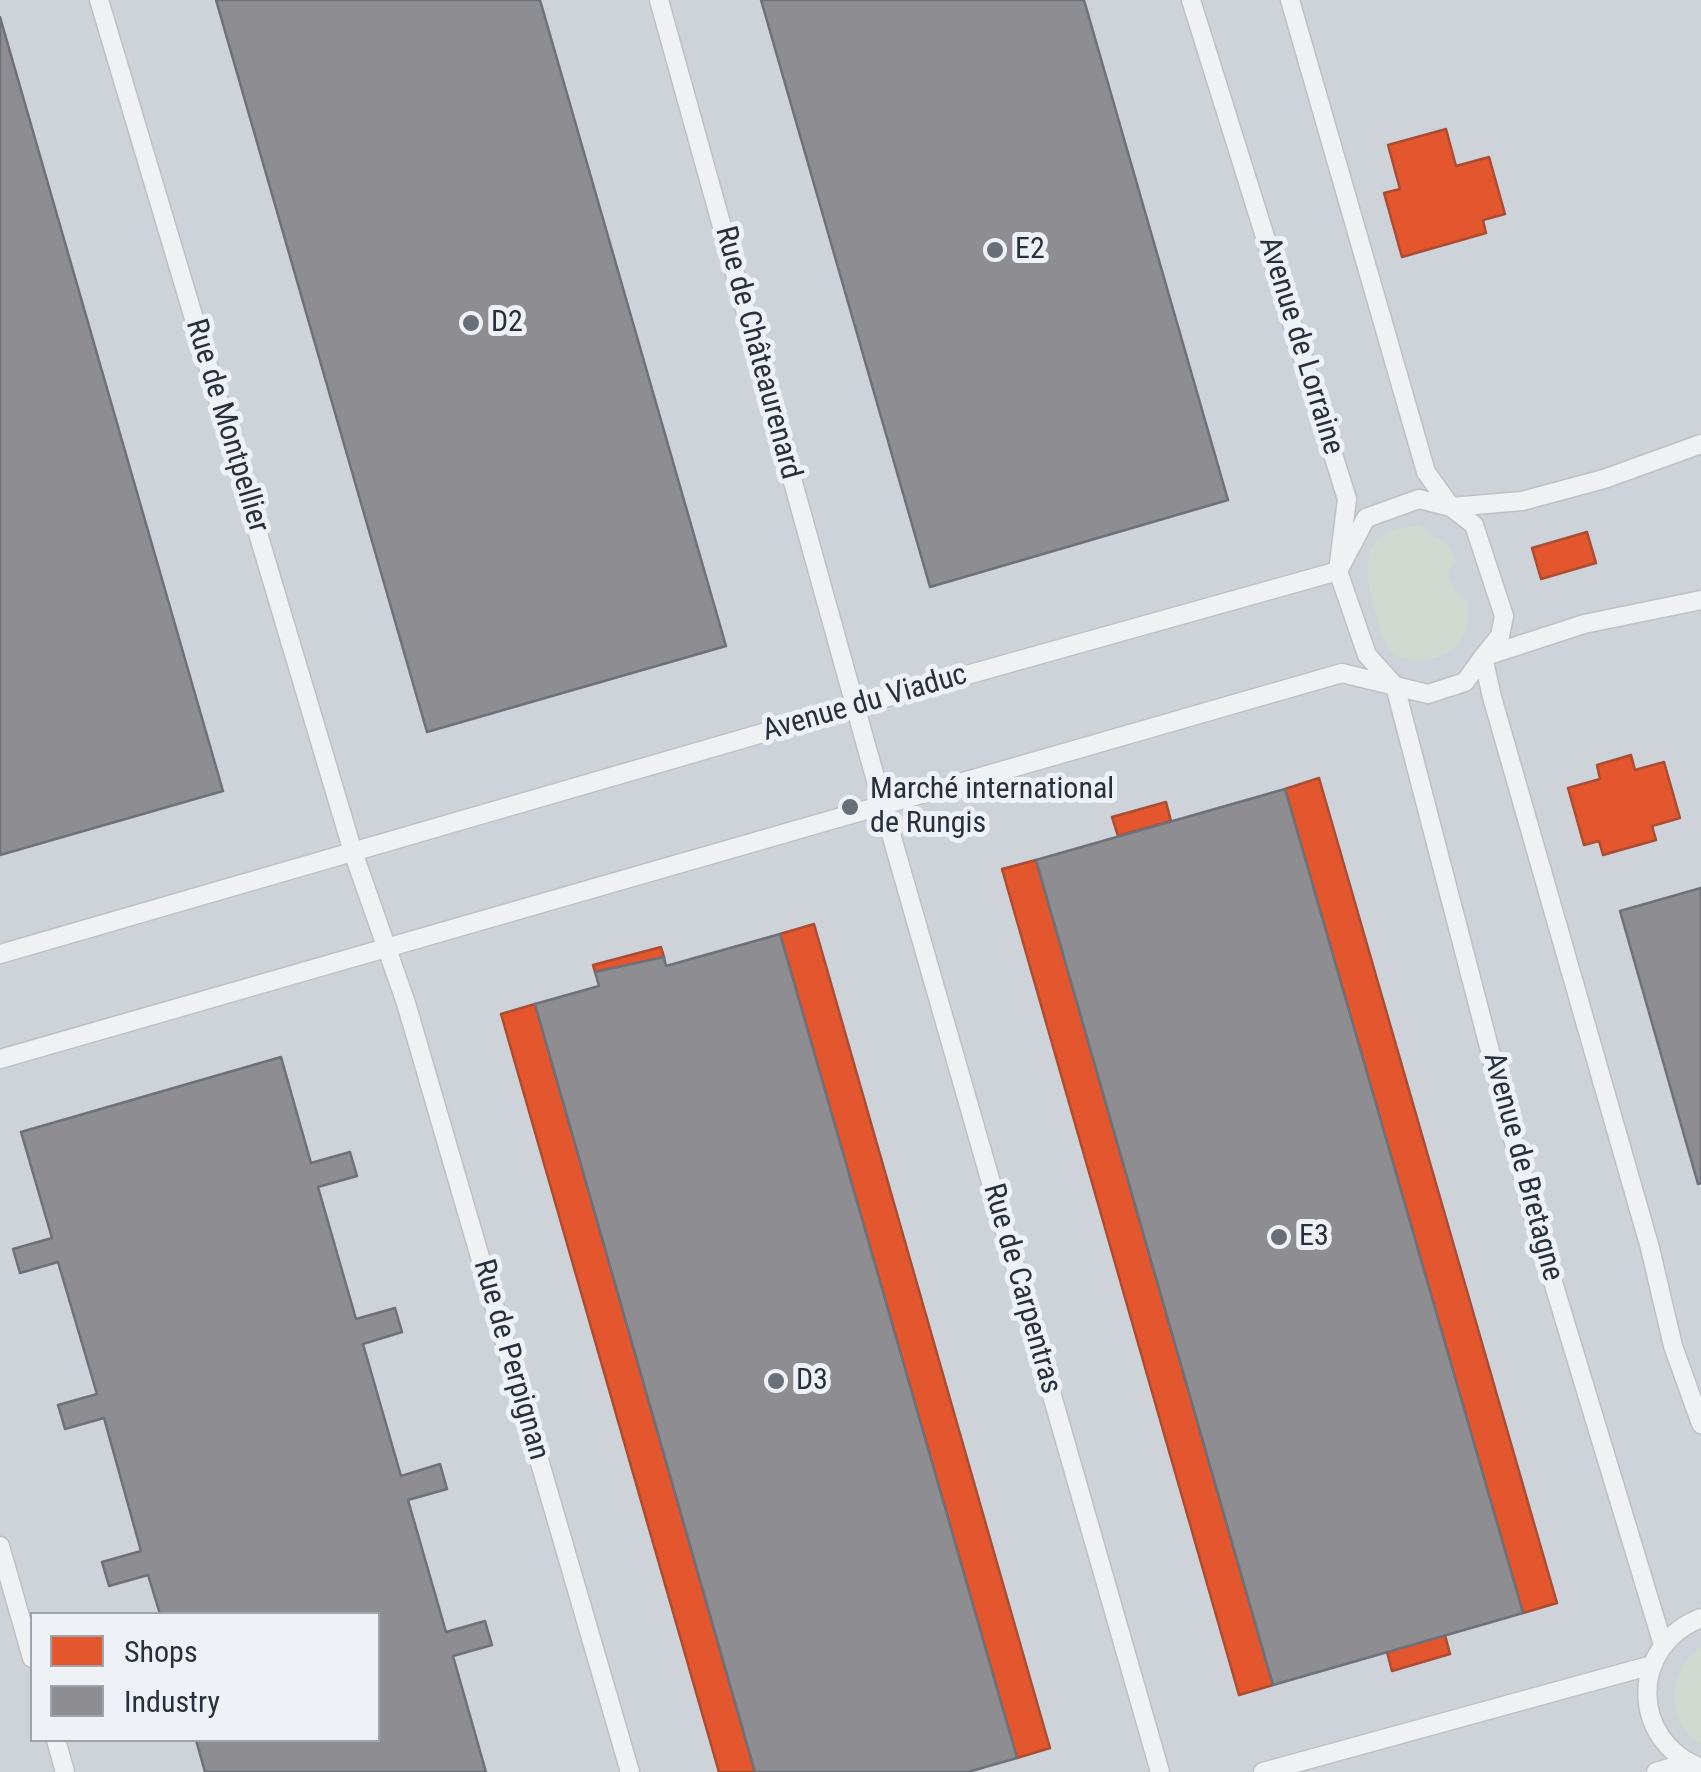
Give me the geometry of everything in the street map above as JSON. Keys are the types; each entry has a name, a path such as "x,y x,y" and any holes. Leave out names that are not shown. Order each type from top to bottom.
{"lane":[{"name":"Rue de Montpellier","path":"100,0 353,852 388,948"},
{"name":"Rue de Châteaurenard","path":"659,0 882,806"},
{"name":"Avenue de Lorraine","path":"1191,0 1348,499 1338,571 1367,655 1395,686"},
{"path":"0,1059 1342,673 1428,694 1466,682 1500,636 1504,616 1474,525 1451,507 1426,472 1290,0"},
{"path":"1338,571 1366,518 1419,499 1451,507 1522,501 1604,479 1701,444"},
{"name":"Avenue du Viaduc","path":"0,954 1338,571"},
{"path":"1483,657 1584,624 1701,600"},
{"path":"1483,657 1552,913 1650,1248 1674,1346 1701,1424"},
{"name":"Avenue de Bretagne","path":"1395,686 1533,1216 1663,1644"},
{"name":"Rue de Carpentras","path":"882,806 1160,1772"},
{"name":"Rue de Perpignan","path":"388,948 630,1772"},
{"path":"0,1546 30,1651"},
{"path":"1694,1766 1669,1749 1656,1730 1648,1709 1647,1687 1663,1644 1688,1623 1701,1618"},
{"path":"1262,1772 1652,1665"},
{"path":"57,1742 66,1772"},
{"path":"1656,1772 1694,1766"}],"shaded area":[{"name":"Marché international de Rungis","path":"0,0 1701,0 1701,1772 0,1772"},
{"path":"1418,526 1446,543 1456,560 1448,572 1454,591 1467,600 1468,616 1462,638 1452,650 1416,661 1399,657 1385,643 1371,594 1368,565 1370,552 1385,534"},
{"path":"1701,1647 1701,1744 1681,1722 1674,1695 1681,1669"}],"building: Shops":[{"path":"1446,129 1456,166 1489,157 1505,214 1483,220 1486,233 1402,257 1384,193 1400,189 1388,145"},
{"path":"1587,532 1596,563 1541,579 1532,548"},
{"path":"1631,755 1635,770 1664,762 1680,818 1652,826 1656,840 1603,855 1599,841 1584,845 1568,788 1600,779 1597,765"},
{"path":"1319,778 1557,1603 1523,1613 1285,789"},
{"path":"1166,802 1171,821 1118,836 1112,817"},
{"path":"1036,860 1273,1685 1239,1695 1002,869"},
{"path":"814,924 1050,1748 1017,1758 780,934"},
{"path":"661,947 664,957 595,972 593,965"},
{"path":"535,1004 755,1772 719,1772 501,1014"},
{"path":"1445,1635 1450,1654 1392,1671 1387,1652"}],"building: Industry":[{"name":"D2","path":"216,0 540,0 726,646 427,732"},
{"name":"E2","path":"761,0 1084,0 1228,500 930,587"},
{"path":"0,17 223,791 0,855"},
{"name":"E3","path":"1285,789 1523,1613 1273,1685 1036,860"},
{"path":"1701,888 1701,1183 1698,1184 1620,911"},
{"name":"D3","path":"780,934 1017,1758 968,1772 755,1772 535,1004 599,986 595,972 664,957 666,966"},
{"path":"281,1057 311,1163 350,1152 357,1176 318,1187 356,1319 395,1308 402,1332 363,1344 401,1476 440,1464 447,1489 408,1500 446,1632 485,1621 492,1645 453,1656 486,1772 205,1772 197,1742 380,1742 380,1612 159,1612 148,1575 109,1586 102,1562 141,1551 104,1418 65,1429 58,1405 97,1394 58,1262 20,1273 13,1249 52,1238 21,1132"}],"place":[{"name":"E2","path":"995,250"},
{"name":"D2","path":"471,323"},
{"name":"Marché international de Rungis","path":"850,807"},
{"name":"E3","path":"1279,1237"},
{"name":"D3","path":"776,1381"}]}
